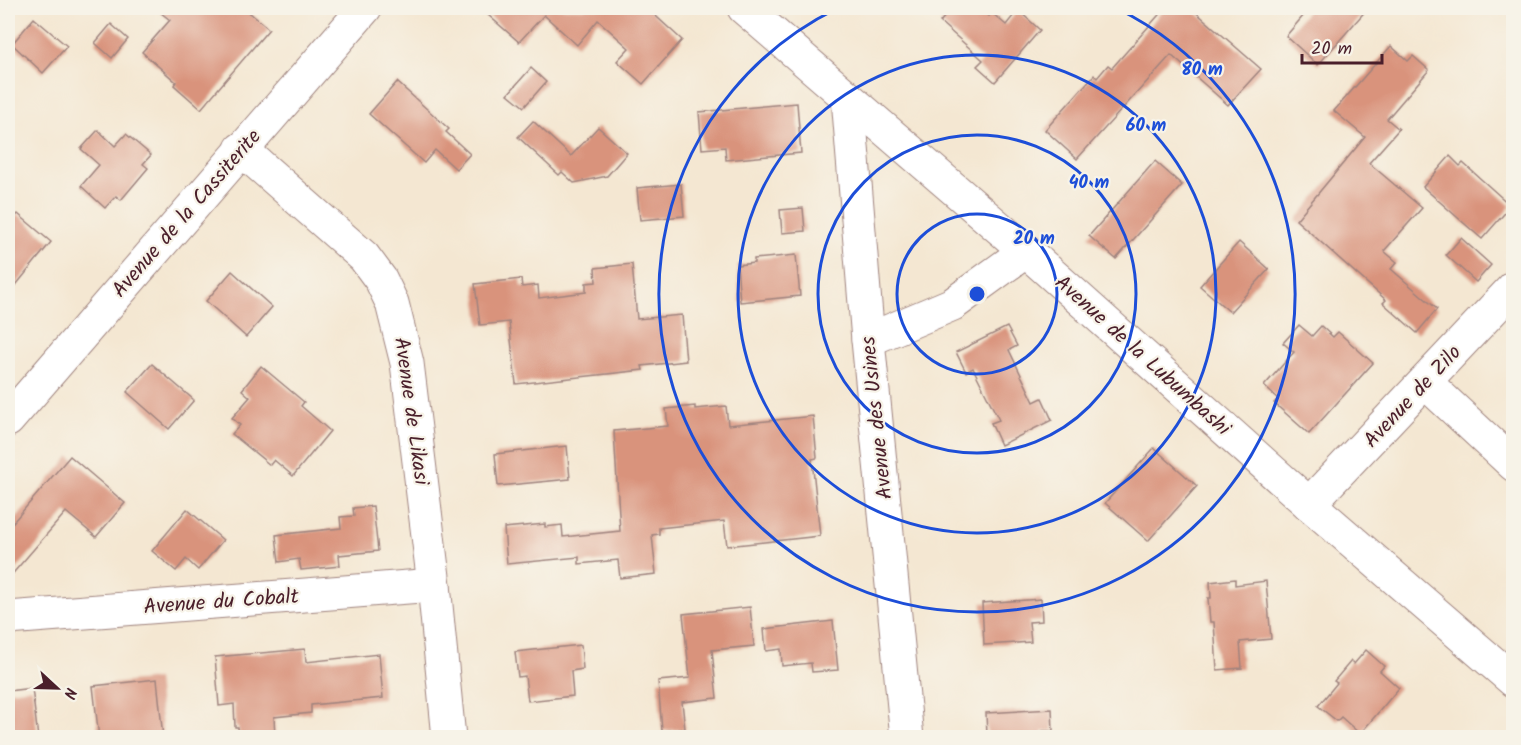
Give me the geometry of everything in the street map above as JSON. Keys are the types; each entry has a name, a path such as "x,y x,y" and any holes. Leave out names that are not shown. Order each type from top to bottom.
{"street":[{"name":"Avenue de la Cassiterite","path":"8,420 365,8"},
{"name":"Avenue de la Lubumbashi","path":"744,8 1026,251 1310,504 1514,681"},
{"name":"Avenue des Usines","path":"848,98 868,340 907,738"},
{"name":"Avenue de Likasi","path":"241,149 364,257 381,280 392,303 407,363 434,585 449,738"},
{"path":"868,340 953,304 1026,251"},
{"name":"Avenue de Zilo","path":"1310,504 1514,288"},
{"path":"1425,382 1514,465"},
{"name":"Avenue du Cobalt","path":"8,618 434,585"}],"building":[{"path":"155,8 244,8 269,29 201,109 174,85 176,82 142,52 170,20"},
{"path":"480,8 647,8 682,40 643,84 617,61 629,48 598,20 577,45 544,15 519,42"},
{"path":"952,8 979,8 989,16 992,13 1006,25 1018,10 1040,30 995,82 977,66 983,60 940,22"},
{"path":"1165,8 1191,8 1261,69 1228,105 1171,55 1077,159 1045,130 1094,75 1097,78 1108,65 1112,68"},
{"path":"1310,8 1368,8 1318,65 1286,36"},
{"path":"34,18 67,46 43,73 12,44"},
{"path":"111,24 128,39 112,58 95,43"},
{"path":"1391,46 1408,61 1413,56 1429,70 1387,119 1399,129 1369,163 1422,208 1384,251 1397,262 1391,269 1437,309 1417,333 1383,303 1386,300 1296,220 1365,137 1334,111"},
{"path":"531,68 546,82 524,107 508,94"},
{"path":"397,82 449,129 446,132 470,154 456,169 435,150 424,163 369,114"},
{"path":"797,103 801,153 726,160 725,147 702,149 699,112"},
{"path":"533,121 571,156 598,127 627,153 607,176 574,183 562,172 559,175 518,137"},
{"path":"98,130 115,146 126,134 151,155 143,164 148,168 121,200 116,196 105,208 81,186 99,165 81,149"},
{"path":"1450,156 1460,166 1463,163 1511,206 1482,239 1423,187"},
{"path":"1155,161 1182,185 1116,259 1089,236"},
{"path":"681,184 684,216 640,220 637,188"},
{"path":"803,208 805,231 782,233 780,210"},
{"path":"18,214 51,242 8,295 8,224"},
{"path":"1461,238 1491,265 1476,282 1446,255"},
{"path":"1239,242 1269,269 1230,312 1200,286"},
{"path":"796,255 800,296 740,302 737,265 754,263 754,259"},
{"path":"632,264 637,319 682,315 686,361 642,366 643,370 516,384 509,322 480,325 475,284 521,279 522,287 538,285 539,298 586,292 586,283 596,282 595,268"},
{"path":"232,271 272,307 246,337 206,301"},
{"path":"1299,325 1312,336 1321,326 1333,337 1338,332 1373,363 1309,434 1274,403 1278,399 1264,386 1294,352 1283,343"},
{"path":"1007,327 1017,346 1009,350 1034,402 1042,398 1052,420 1001,445 991,423 999,420 973,368 966,372 956,352"},
{"path":"152,364 194,400 169,429 127,392"},
{"path":"261,366 304,402 301,406 330,431 293,476 274,460 270,465 232,434 240,425 232,418 250,397 242,390"},
{"path":"695,406 695,409 726,406 728,425 813,416 817,458 812,459 820,536 727,546 724,521 659,528 659,534 652,535 656,574 620,578 618,560 579,564 579,557 507,564 504,528 545,524 545,527 562,525 563,537 620,531 614,431 668,426 666,409"},
{"path":"567,446 570,479 498,486 495,454"},
{"path":"1154,448 1197,486 1148,541 1105,503"},
{"path":"70,456 125,503 96,537 66,512 8,579 8,528"},
{"path":"373,506 378,551 339,555 340,566 301,570 299,559 279,562 276,535 341,528 340,517 354,516 353,508"},
{"path":"187,509 223,540 198,570 186,559 176,571 152,551"},
{"path":"1235,579 1235,585 1266,581 1271,639 1240,642 1242,668 1217,670 1214,622 1210,622 1208,598 1211,598 1210,582"},
{"path":"1041,599 1042,621 1029,622 1031,642 984,645 982,603"},
{"path":"750,607 754,646 712,650 717,698 682,702 685,729 662,731 658,681 690,678 683,614"},
{"path":"833,621 838,670 812,672 811,663 782,666 781,649 766,651 764,629"},
{"path":"581,645 583,669 571,671 573,696 528,701 525,676 518,677 515,652"},
{"path":"305,649 306,662 379,654 383,698 311,705 311,713 274,717 275,738 239,738 238,727 235,727 234,704 219,706 215,657"},
{"path":"1366,650 1384,666 1380,671 1399,688 1360,734 1341,717 1337,721 1318,706 1337,683 1334,681 1351,661 1354,664"},
{"path":"157,679 163,738 99,738 93,686"},
{"path":"32,688 38,738 8,738 8,691"},
{"path":"1052,709 1053,731 1043,731 1043,738 994,738 993,734 987,735 986,713"}]}
